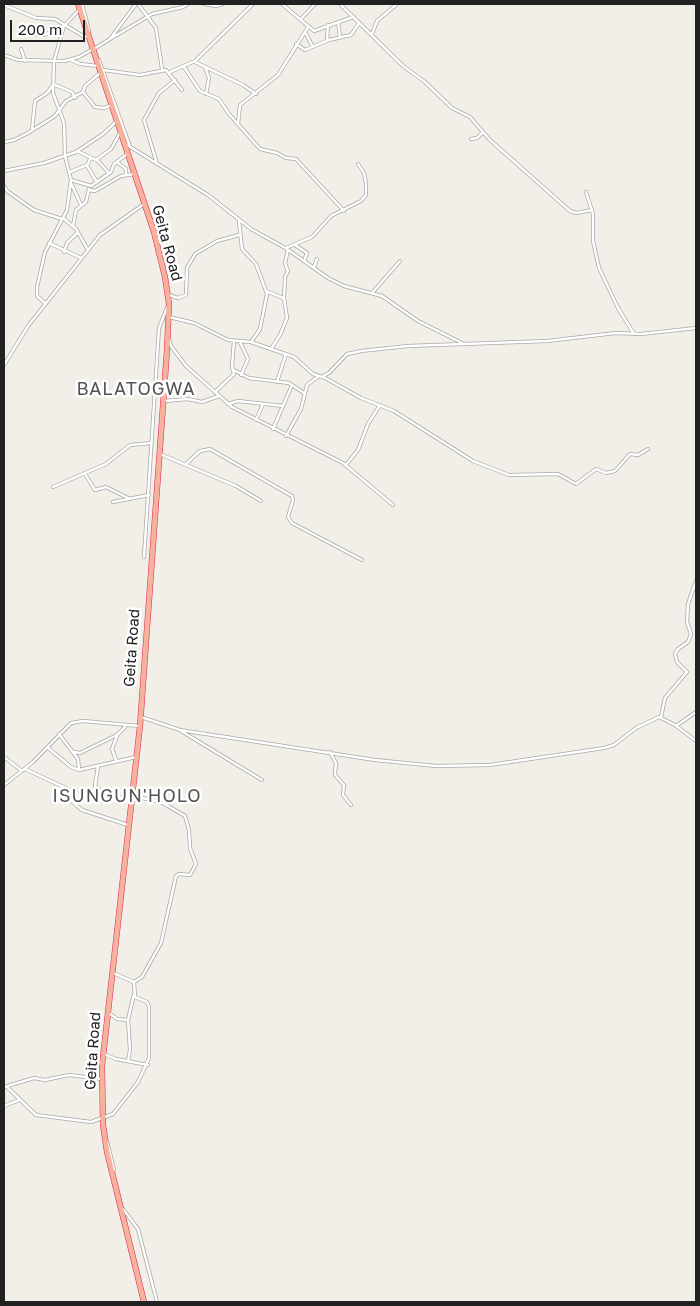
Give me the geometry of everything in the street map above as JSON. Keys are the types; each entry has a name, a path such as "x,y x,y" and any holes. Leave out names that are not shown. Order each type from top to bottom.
{"highway":[{"name":"Geita Road","path":"80,6 120,133 129,151 134,174 154,232 169,304 164,400 140,726 103,1052 102,1079 105,1137 144,1302"}],"street":[{"path":"110,40 137,4 156,28 162,69"},
{"path":"4,55 25,61 71,60 87,54 159,11 183,7 188,4"},
{"path":"204,4 216,6 223,4"},
{"path":"71,60 101,69 140,75 162,69 170,72 195,62 253,4"},
{"path":"282,4 314,31 353,17"},
{"path":"301,20 315,4"},
{"path":"340,4 403,66 452,108 468,115 483,132 570,211 576,213 592,210"},
{"path":"372,34 377,21 397,4"},
{"path":"4,5 27,15 42,19 50,18 83,36 89,37"},
{"path":"80,6 93,49"},
{"path":"46,304 36,295 44,252 68,207 71,181 65,156 64,123 54,98 54,61 65,25 80,6"},
{"path":"338,22 340,37"},
{"path":"296,44 304,50 353,34 359,22"},
{"path":"35,34 48,34 65,25"},
{"path":"327,41 328,25"},
{"path":"238,124 239,108 284,69 296,44 308,27"},
{"path":"305,32 312,47"},
{"path":"21,49 25,61"},
{"path":"195,62 243,85 256,94"},
{"path":"184,67 200,91 219,99 260,149 277,153 286,158 296,159 344,210"},
{"path":"205,67 209,78 206,94"},
{"path":"4,142 18,138 59,111 66,101 75,98 83,92 87,84 101,69"},
{"path":"101,69 129,151 158,165 208,195 239,220 344,286 382,296 426,326 447,334 464,344"},
{"path":"170,72 182,90"},
{"path":"158,165 144,120 159,93 174,80"},
{"path":"53,84 72,92 75,98"},
{"path":"32,130 35,101 47,93 53,84"},
{"path":"83,92 95,107 104,108 112,105"},
{"path":"4,171 65,156 77,151 103,134 117,121"},
{"path":"471,139 477,138 483,132"},
{"path":"96,160 111,149 120,133"},
{"path":"77,151 96,160 109,173"},
{"path":"71,181 90,186 109,173 129,151"},
{"path":"70,172 87,165 91,159"},
{"path":"117,162 126,169 126,174"},
{"path":"271,349 287,320 284,298 285,277 288,270 285,257 287,249 312,237 327,219 361,201 366,195 366,183 364,173 358,164"},
{"path":"87,165 97,182"},
{"path":"89,190 95,191 126,174 134,174"},
{"path":"71,181 82,206"},
{"path":"4,186 7,191 34,210 62,219 73,226 88,250"},
{"path":"73,226 76,210 87,201 90,186"},
{"path":"586,192 592,210 594,245 599,268 618,308 634,334"},
{"path":"4,365 28,326 104,230 144,204"},
{"path":"239,220 239,235 242,249 256,264 266,291 263,320 258,334 252,342"},
{"path":"64,252 67,243 78,232"},
{"path":"168,294 178,298 186,295 187,268 195,254 217,241 239,235"},
{"path":"49,244 81,258"},
{"path":"295,245 307,254 304,261"},
{"path":"314,267 317,259"},
{"path":"372,293 400,261"},
{"path":"266,291 284,298"},
{"path":"144,557 159,328 169,304"},
{"path":"169,317 194,323 220,338 252,342 298,359 310,372 354,395 394,411 477,463 509,475 558,474 576,484 596,469 606,473 615,471 630,454 638,455 648,449"},
{"path":"286,436 301,409 307,385 320,376 330,373 343,358 352,352 402,346 560,340 616,333 634,334 696,328"},
{"path":"168,336 177,356 228,404 286,436 346,465 393,505"},
{"path":"215,392 234,374 232,369 234,341"},
{"path":"240,342 248,358 241,375"},
{"path":"277,382 286,354"},
{"path":"232,369 250,378 292,385 304,393"},
{"path":"273,429 292,385"},
{"path":"164,400 188,399 202,402 219,396"},
{"path":"228,404 238,402 283,406"},
{"path":"256,420 263,404"},
{"path":"346,465 358,450 368,424 380,405"},
{"path":"53,487 106,464 130,445 152,442"},
{"path":"186,464 204,449 215,452 292,496 293,500 288,517 292,523 362,560"},
{"path":"159,453 236,486 261,501"},
{"path":"85,474 95,490 106,487 130,498"},
{"path":"113,502 148,495"},
{"path":"661,717 664,698 687,672 677,662 676,652 687,643 691,634 688,624 688,606 696,581"},
{"path":"676,726 696,712"},
{"path":"140,717 180,730 406,764 467,766 490,765 610,747 636,728 661,717"},
{"path":"661,717 696,741"},
{"path":"4,784 24,770 71,723 79,721 126,727 140,726"},
{"path":"74,752 80,753 117,735 126,727"},
{"path":"180,730 262,780"},
{"path":"59,734 74,752 80,764 79,770"},
{"path":"116,760 112,749 117,735"},
{"path":"47,746 71,767 79,770 116,760 136,757"},
{"path":"330,752 336,764 335,775 344,785 343,795 351,805"},
{"path":"4,757 24,770 68,788 71,791 70,800 82,810 128,825"},
{"path":"98,766 96,787 111,797 132,796 160,802 182,813 187,819 190,848 196,861 192,873 188,876 179,874 176,876 159,946 142,977 134,982"},
{"path":"112,972 134,982"},
{"path":"128,1061 130,1050 128,1020 134,992 134,982"},
{"path":"5,1087 36,1115 91,1122 116,1112 148,1065 149,1006 147,1002 136,998 134,992"},
{"path":"108,1012 113,1017 128,1020"},
{"path":"103,1052 108,1056 148,1065"},
{"path":"5,1087 34,1078 45,1080 69,1075 102,1079"},
{"path":"4,1106 20,1100"},
{"path":"105,1137 109,1144 123,1210 138,1229 157,1302"}],"district":[{"name":"BALATOGWA","path":"136,389"},
{"name":"ISUNGUN'HOLO","path":"127,796"}]}
